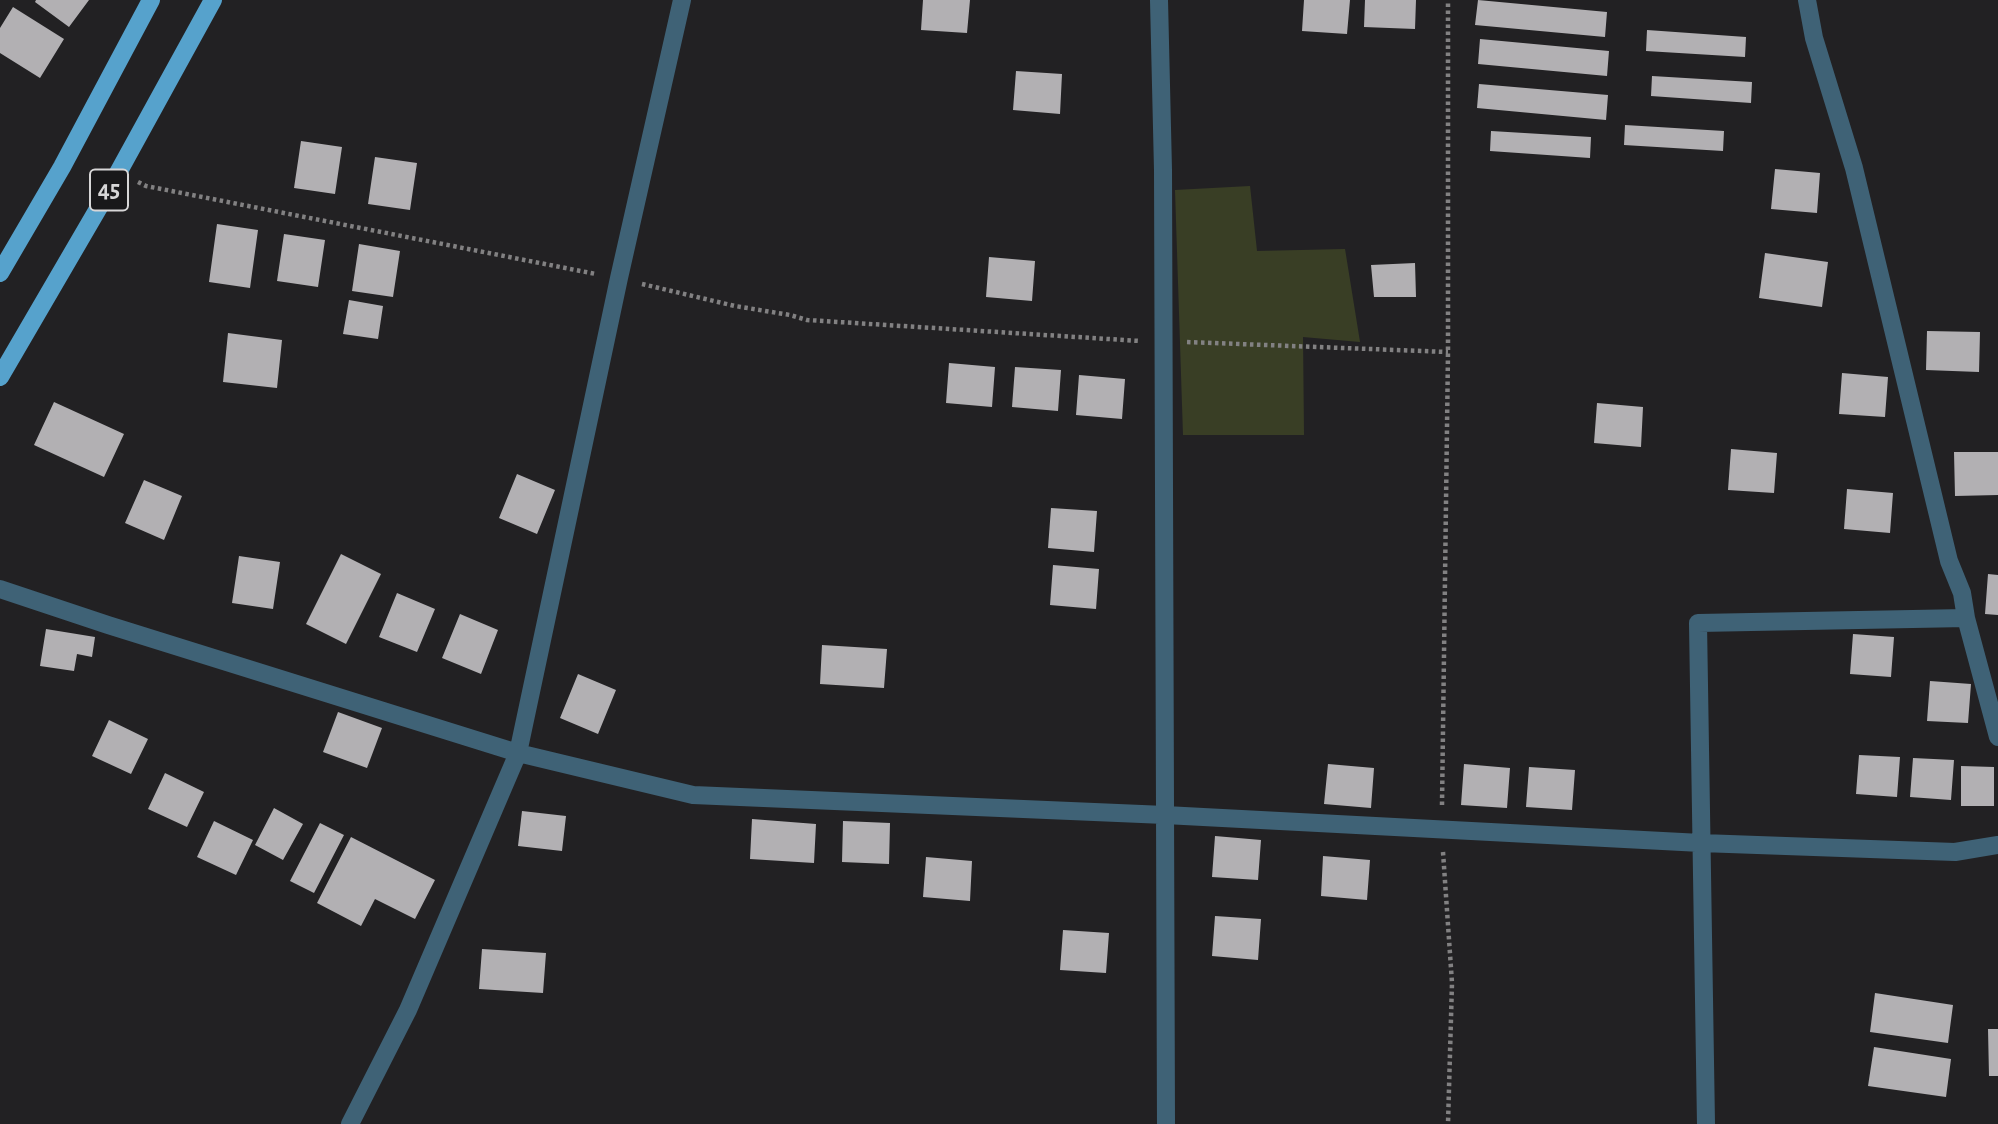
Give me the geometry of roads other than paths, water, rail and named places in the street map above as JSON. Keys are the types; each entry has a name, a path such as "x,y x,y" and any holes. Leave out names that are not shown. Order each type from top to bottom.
{"main road":[{"name":"45","path":"0,273 62,167 151,0"},
{"name":"45","path":"0,377 119,172 213,0"}],"street":[{"path":"350,1124 408,1010 518,753 619,278 682,0"},
{"path":"1159,0 1164,341 1166,1124"},
{"path":"1807,0 1814,38 1854,168 1949,561 1962,593 1966,618 1998,737"},
{"path":"0,589 518,753 692,795 1165,815 1700,843 1955,852 1998,845"},
{"path":"1706,1124 1698,623 1966,618"}]}
